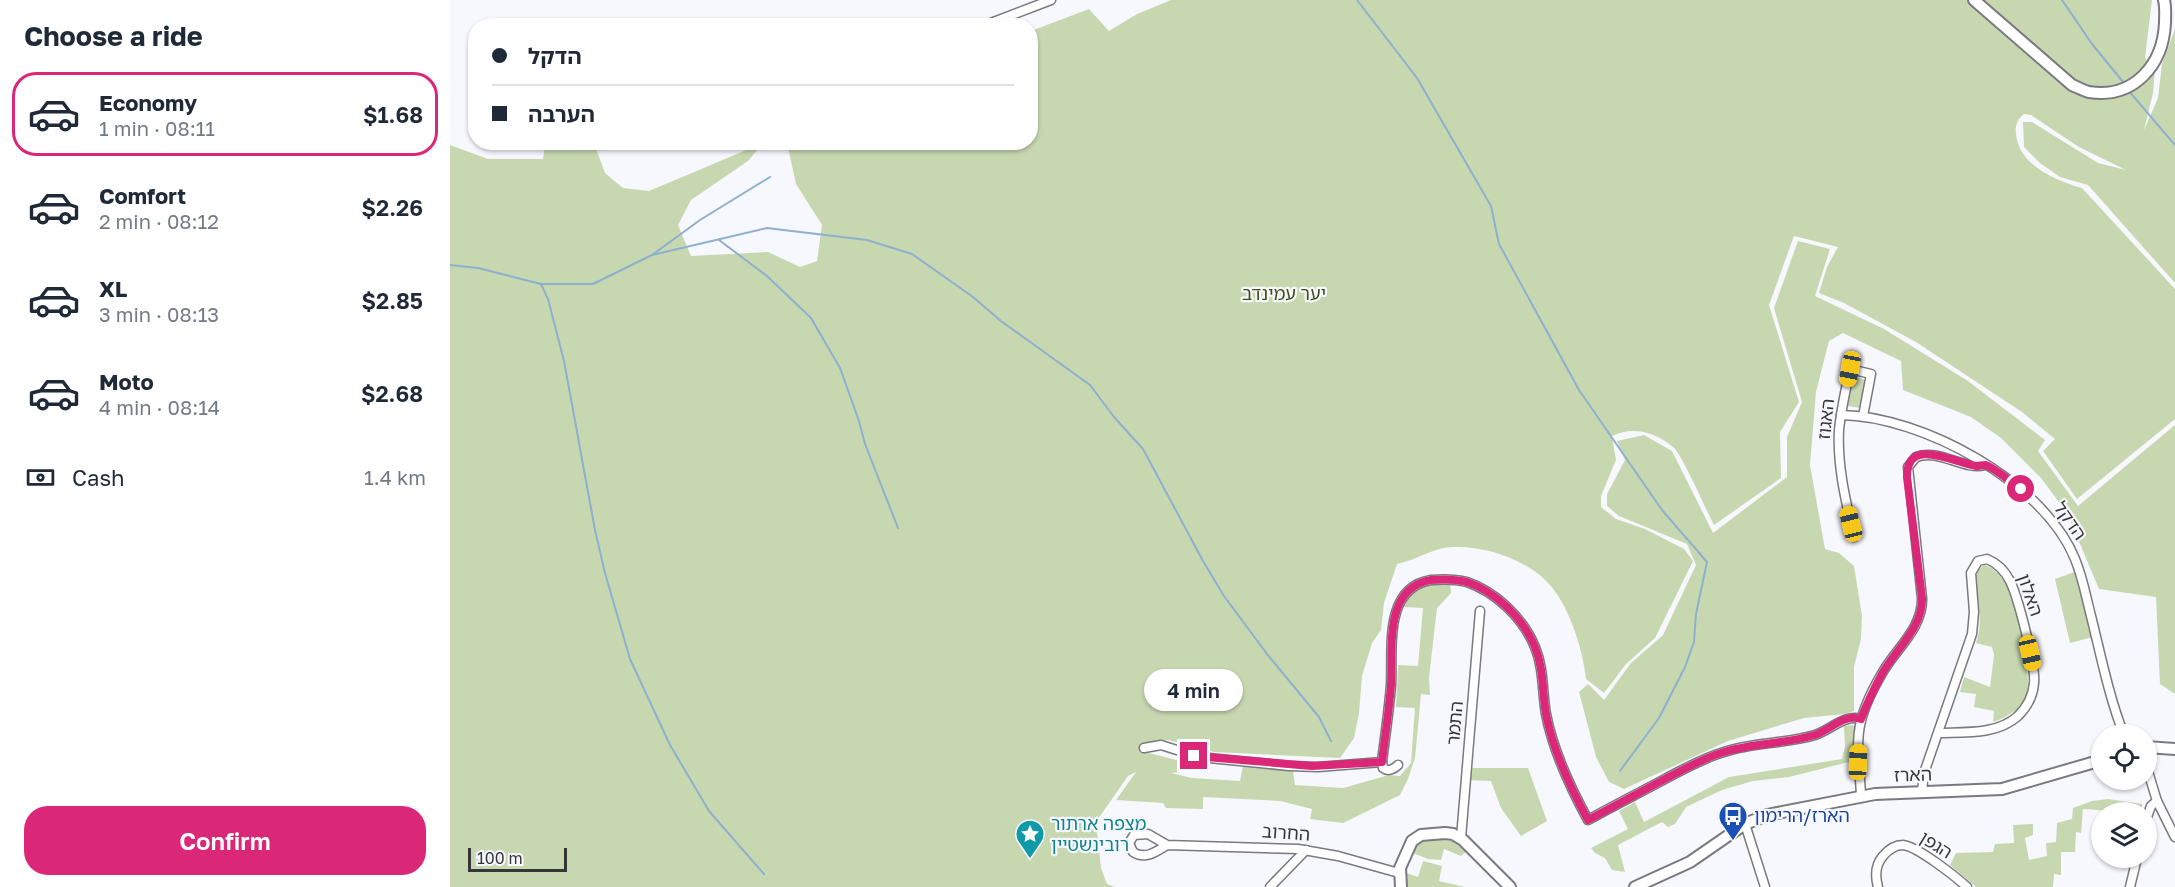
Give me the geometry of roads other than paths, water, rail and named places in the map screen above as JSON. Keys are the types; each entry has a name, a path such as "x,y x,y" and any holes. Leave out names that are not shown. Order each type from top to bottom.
{"street":[{"path":"1004,18 1051,0"},
{"path":"1974,0 2072,85 2089,92 2109,92 2131,86 2150,70 2160,53 2164,34 2164,0"},
{"name":"האגוז","path":"1854,537 1841,470 1839,439 1850,369 1871,374 1863,416"},
{"name":"הדקל","path":"1841,415 1863,416 1895,424 1953,446 2021,489 2037,504 2058,529 2079,570 2109,692 2120,724"},
{"path":"1861,795 1858,762 1861,719 1884,671 1922,612 1907,477 1909,463 1916,457 1929,454 1974,466 1986,465"},
{"name":"האלון","path":"1922,791 1923,777 1972,634 1974,608 1972,569 1978,561 1989,560 2004,572 2016,595 2033,666 2032,694 2017,717 2000,726 1939,733"},
{"path":"1398,765 1387,770 1383,768 1382,762 1397,609 1402,597 1410,589 1417,584 1432,580 1461,580 1478,586 1504,605 1527,632 1535,647 1542,672 1546,712 1553,741 1571,789 1588,820 1690,766 1718,754 1751,745 1805,738 1846,719 1854,717 1861,719"},
{"name":"התמר","path":"1461,838 1480,611"},
{"path":"1144,748 1161,746 1199,757 1289,766 1382,762"},
{"path":"2157,748 2175,749"},
{"name":"הארז","path":"1635,887 1690,862 1745,824 1769,814 1861,795 2007,788 2091,763"},
{"path":"2154,790 2174,834"},
{"path":"1745,824 1765,887"},
{"path":"1401,887 1399,873 1402,859 1410,842 1417,836 1427,833 1448,833 1461,838 1509,887"},
{"name":"החרוב","path":"1167,845 1305,850 1344,857 1399,873"},
{"name":"הגפן","path":"1878,887 1876,876 1879,861 1890,849 1904,845 1914,849 1967,887"},
{"path":"1270,887 1305,850"},
{"path":"2130,887 2135,868"}],"waterway":[{"path":"1357,0 1417,78 1491,206 1499,244 1579,390 1662,510 1707,562 1696,614 1694,642 1685,667 1659,718 1620,771"},
{"path":"2062,0 2092,44 2124,83"},
{"path":"2128,90 2175,145"},
{"path":"450,265 478,268 541,284 593,284 652,255 700,220 770,177"},
{"path":"652,255 767,228 867,240 912,254 973,297 1001,321 1090,385 1114,417 1143,449 1224,596 1267,654 1319,717 1331,741"},
{"path":"719,240 767,276 811,318 840,368 865,444 898,528"},
{"path":"541,284 548,299 564,361 595,530 630,659 670,745 709,811 764,874"}],"place":[{"name":"הארז/הרימון","path":"1733,842"},
{"name":"מצפה ארתור רובינשטיין","path":"1030,860"}],"park label":[{"name":"יער עמינדב","path":"1284,294"}]}
